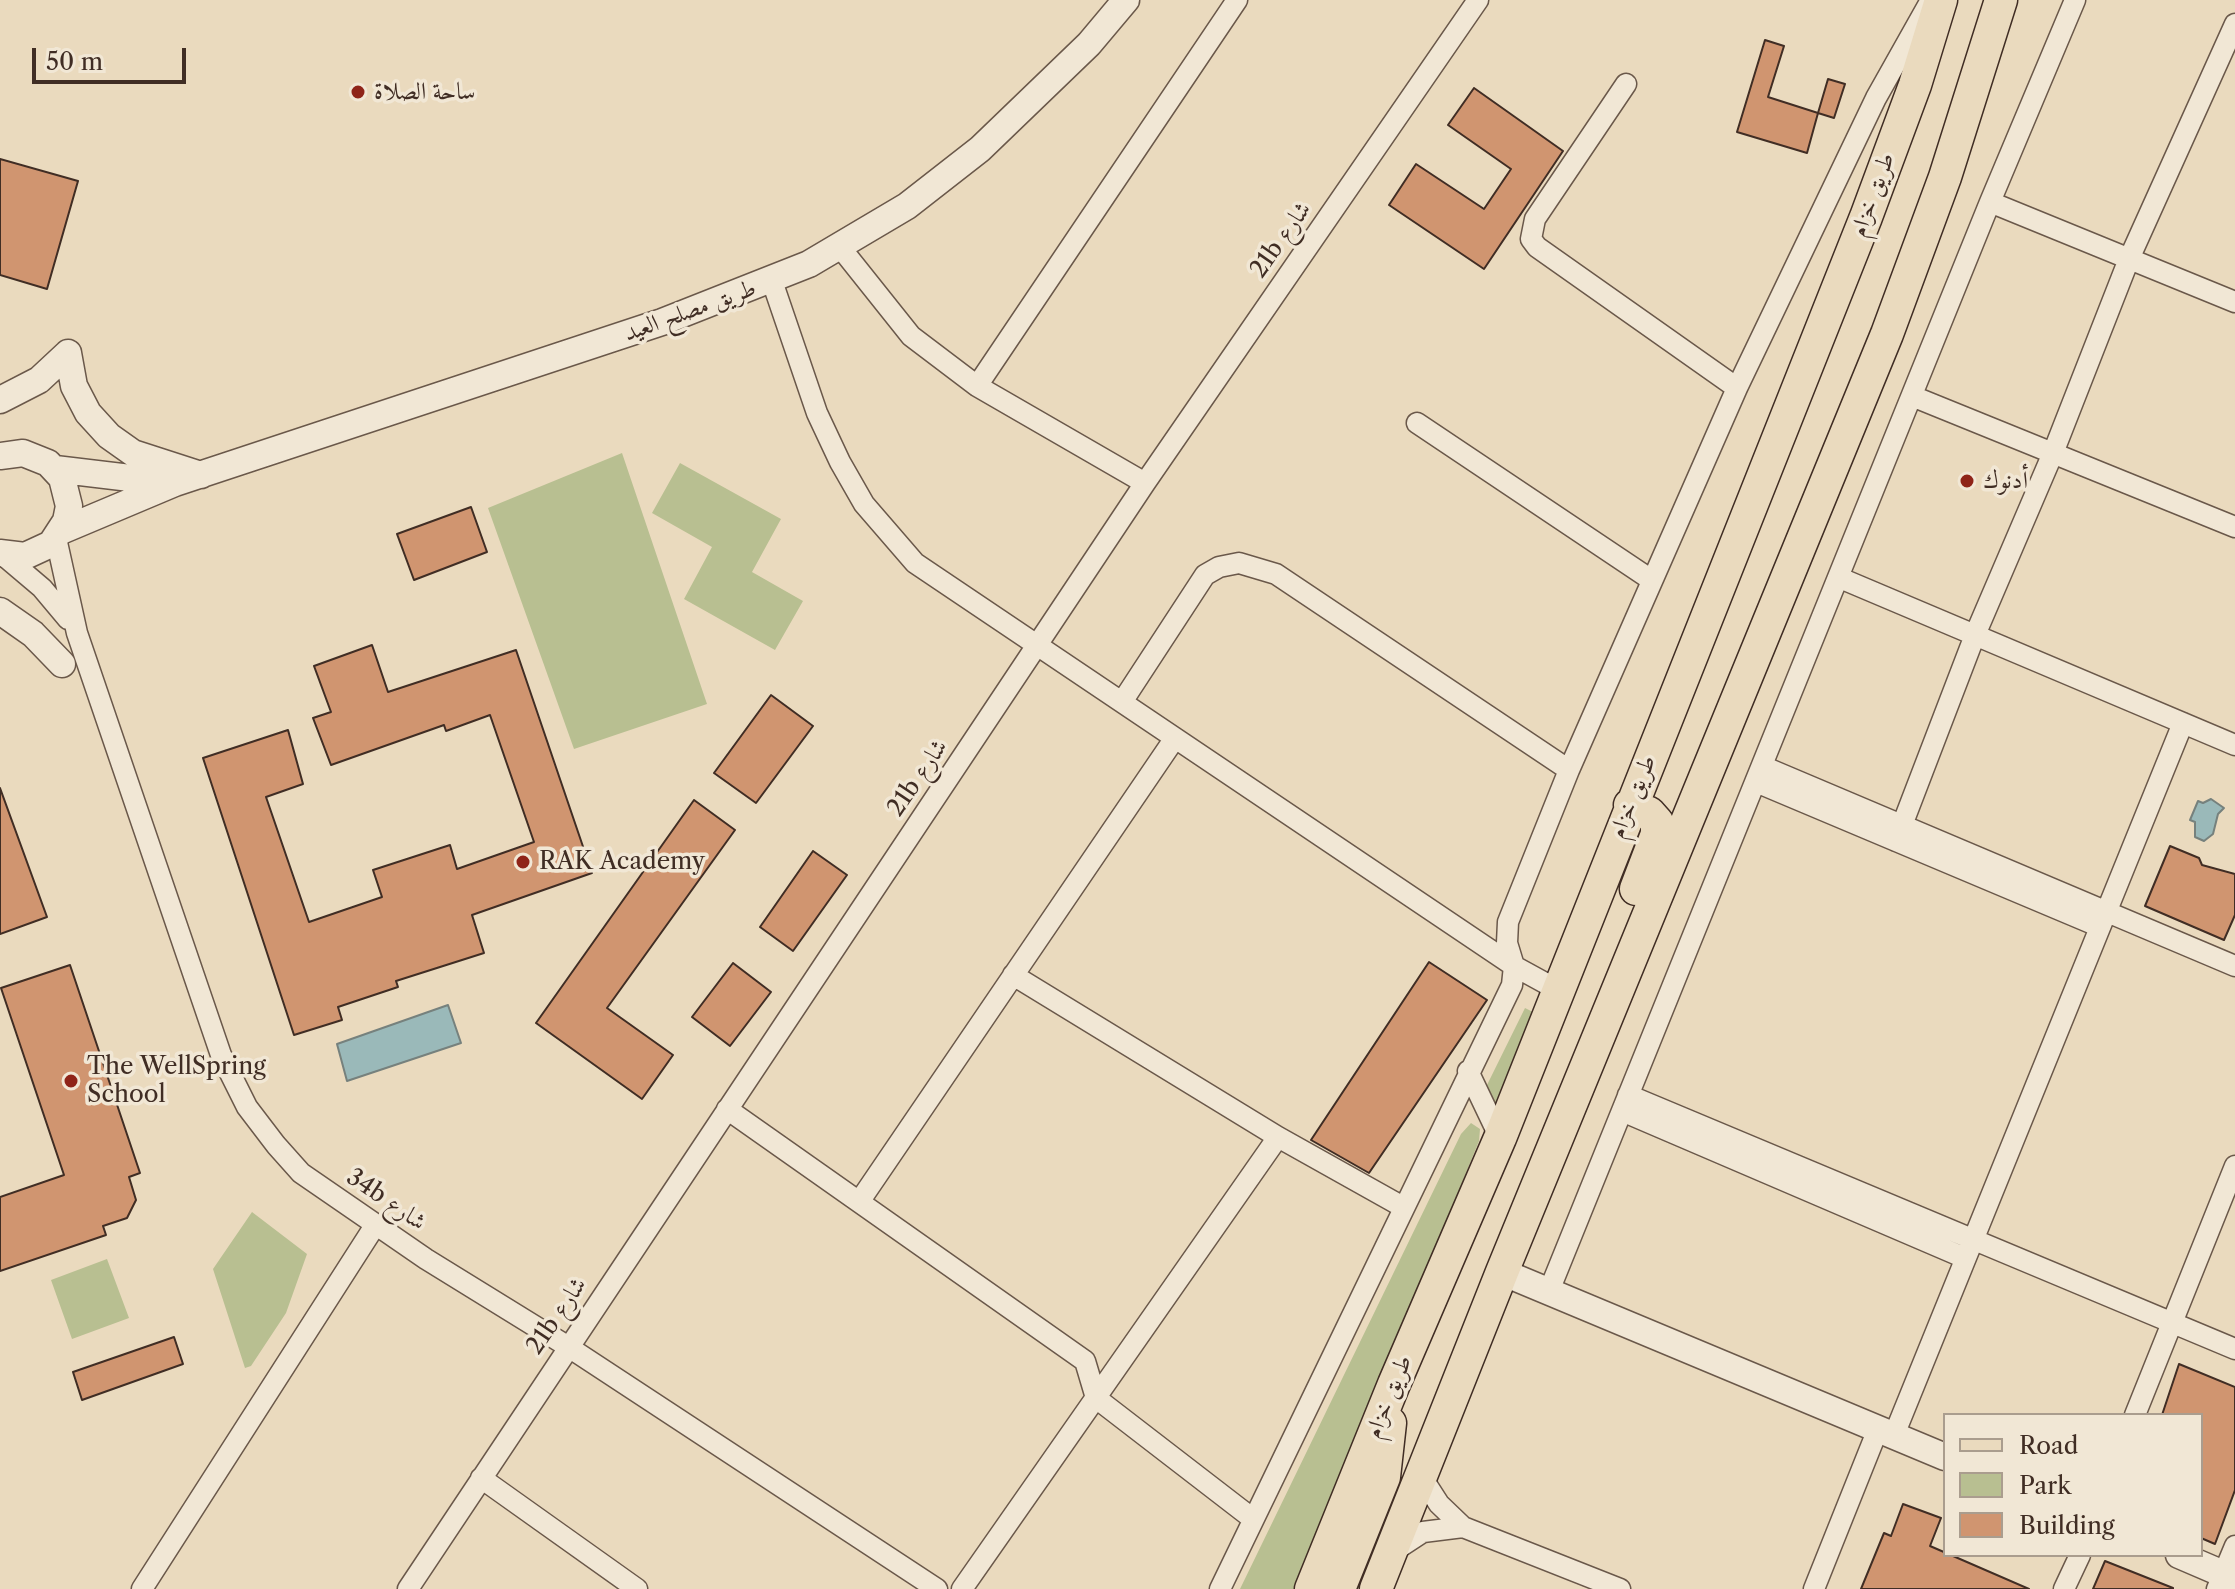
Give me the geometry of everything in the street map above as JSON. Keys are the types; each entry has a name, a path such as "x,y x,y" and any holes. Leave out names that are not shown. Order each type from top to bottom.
{"main road":[{"name":"طريق خزام","path":"1311,1589 1394,1384 1500,1138 1556,989 1866,217 1915,85 1941,0"},
{"path":"1376,1589 1502,1272 1887,334 1945,177 2001,0"},
{"path":"1620,985 1615,950 1657,834 1657,822 1649,813 1630,805"},
{"path":"1339,1589 1384,1477 1394,1384"}],"street":[{"name":"طريق مصلح العيد","path":"1,553 25,556 39,551 58,535 175,483 662,322 772,281 840,247 907,206 980,149 1089,44 1126,0"},
{"path":"977,386 1237,0"},
{"name":"21b شارع","path":"408,1589 567,1346 1145,483 1478,0"},
{"path":"1220,1589 1512,985 1514,966 1507,943 1508,922 1650,579 1737,388 1876,98 1931,0"},
{"path":"1945,177 2015,0"},
{"path":"1549,1291 1990,202 2075,0"},
{"path":"1898,833 1975,635 2053,453 2129,259 2235,24"},
{"path":"1626,84 1535,219 1531,239 1537,247 1737,388"},
{"path":"1990,202 2235,302"},
{"path":"840,247 911,336 977,386 1145,483"},
{"path":"772,281 817,413 864,504 915,563 1514,966 1556,989"},
{"path":"0,400 10,398 39,380 68,353 74,386 88,413 109,436 133,453 202,475"},
{"path":"1912,396 2235,527"},
{"path":"1417,423 1650,579"},
{"name":"طريق مصلح العيد","path":"3,453 34,455 55,469 175,483"},
{"path":"55,469 67,492 69,506 58,535"},
{"name":"34b شارع","path":"58,535 77,633 221,1055 247,1107 301,1173 937,1589"},
{"name":"34b شارع","path":"1,553 42,588 77,633"},
{"path":"1122,702 1205,575 1219,567 1239,563 1276,574 1569,770"},
{"path":"1840,578 2235,745"},
{"path":"0,611 33,634 62,664"},
{"path":"1814,1589 1969,1249 2183,723"},
{"path":"859,1202 1175,738"},
{"path":"1759,774 2101,919 2235,966"},
{"path":"1013,975 1278,1137 1403,1207"},
{"path":"1468,1071 1500,1138"},
{"path":"1625,1103 1969,1249 2235,1349"},
{"path":"727,1109 1085,1361 1096,1398 1253,1519"},
{"path":"962,1589 1278,1137"},
{"path":"2136,1413 2169,1323 2235,1166"},
{"path":"142,1589 376,1224"},
{"path":"1502,1272 1943,1456"},
{"path":"1421,1476 1439,1504 1463,1527 1620,1589"},
{"path":"481,1478 637,1589"},
{"path":"1390,1554 1423,1532 1463,1527"},
{"path":"2183,1557 2225,1581 2235,1546"},
{"path":"2064,1589 2079,1557"}],"green space":[{"path":"622,453 707,704 574,749 488,508"},
{"path":"680,463 781,519 752,572 803,601 775,650 684,599 712,547 652,513"},
{"path":"1525,1008 1533,1012 1494,1107 1487,1085"},
{"path":"1471,1123 1480,1129 1479,1141 1297,1589 1240,1589 1461,1134"},
{"path":"252,1212 307,1254 286,1313 251,1366 245,1368 213,1269"},
{"path":"107,1259 129,1318 72,1339 51,1280"}],"water":[{"path":"2211,799 2224,808 2218,814 2213,834 2204,841 2195,837 2195,822 2190,820 2198,801 2203,803"},
{"path":"448,1005 461,1043 347,1081 337,1044"}],"building":[{"path":"1765,40 1784,46 1768,97 1818,113 1807,153 1737,132"},
{"path":"1828,79 1845,84 1834,118 1818,113"},
{"path":"1474,88 1563,151 1484,269 1389,205 1416,164 1484,209 1511,169 1448,125"},
{"path":"0,159 78,181 47,289 0,275"},
{"path":"471,507 487,552 414,580 397,534"},
{"path":"372,645 388,692 516,650 592,873 472,915 484,953 396,981 398,987 338,1007 342,1020 294,1035 203,758 288,730 303,784 266,797 309,922 382,897 373,870 450,845 457,869 534,842 490,715 446,731 444,725 331,765 313,718 331,712 314,666"},
{"path":"771,695 813,726 756,803 714,773"},
{"path":"0,788 47,917 0,934"},
{"path":"694,800 735,830 607,1008 673,1055 642,1099 536,1023"},
{"path":"2170,846 2199,858 2202,865 2235,874 2235,915 2224,940 2145,906"},
{"path":"813,851 847,875 793,951 760,927"},
{"path":"1429,962 1487,1000 1369,1173 1311,1140"},
{"path":"733,963 771,992 730,1046 692,1017"},
{"name":"The WellSpring School","path":"70,965 140,1173 129,1177 136,1200 127,1218 103,1226 106,1235 0,1271 0,1197 64,1175 1,988"},
{"path":"174,1337 183,1364 82,1400 73,1372"},
{"path":"2179,1364 2235,1387 2235,1490 2215,1544 2203,1539 2203,1413 2163,1413"},
{"path":"1903,1504 1941,1518 1930,1546 1943,1552 1943,1557 1955,1557 2029,1589 1861,1589 1884,1533 1891,1536"},
{"path":"2105,1561 2173,1588 2173,1589 2093,1589"}],"place":[{"name":"ساحة الصلاة","path":"358,92"},
{"name":"أدنوك","path":"1967,481"},
{"name":"RAK Academy","path":"523,862"},
{"name":"The WellSpring School","path":"71,1081"}]}
